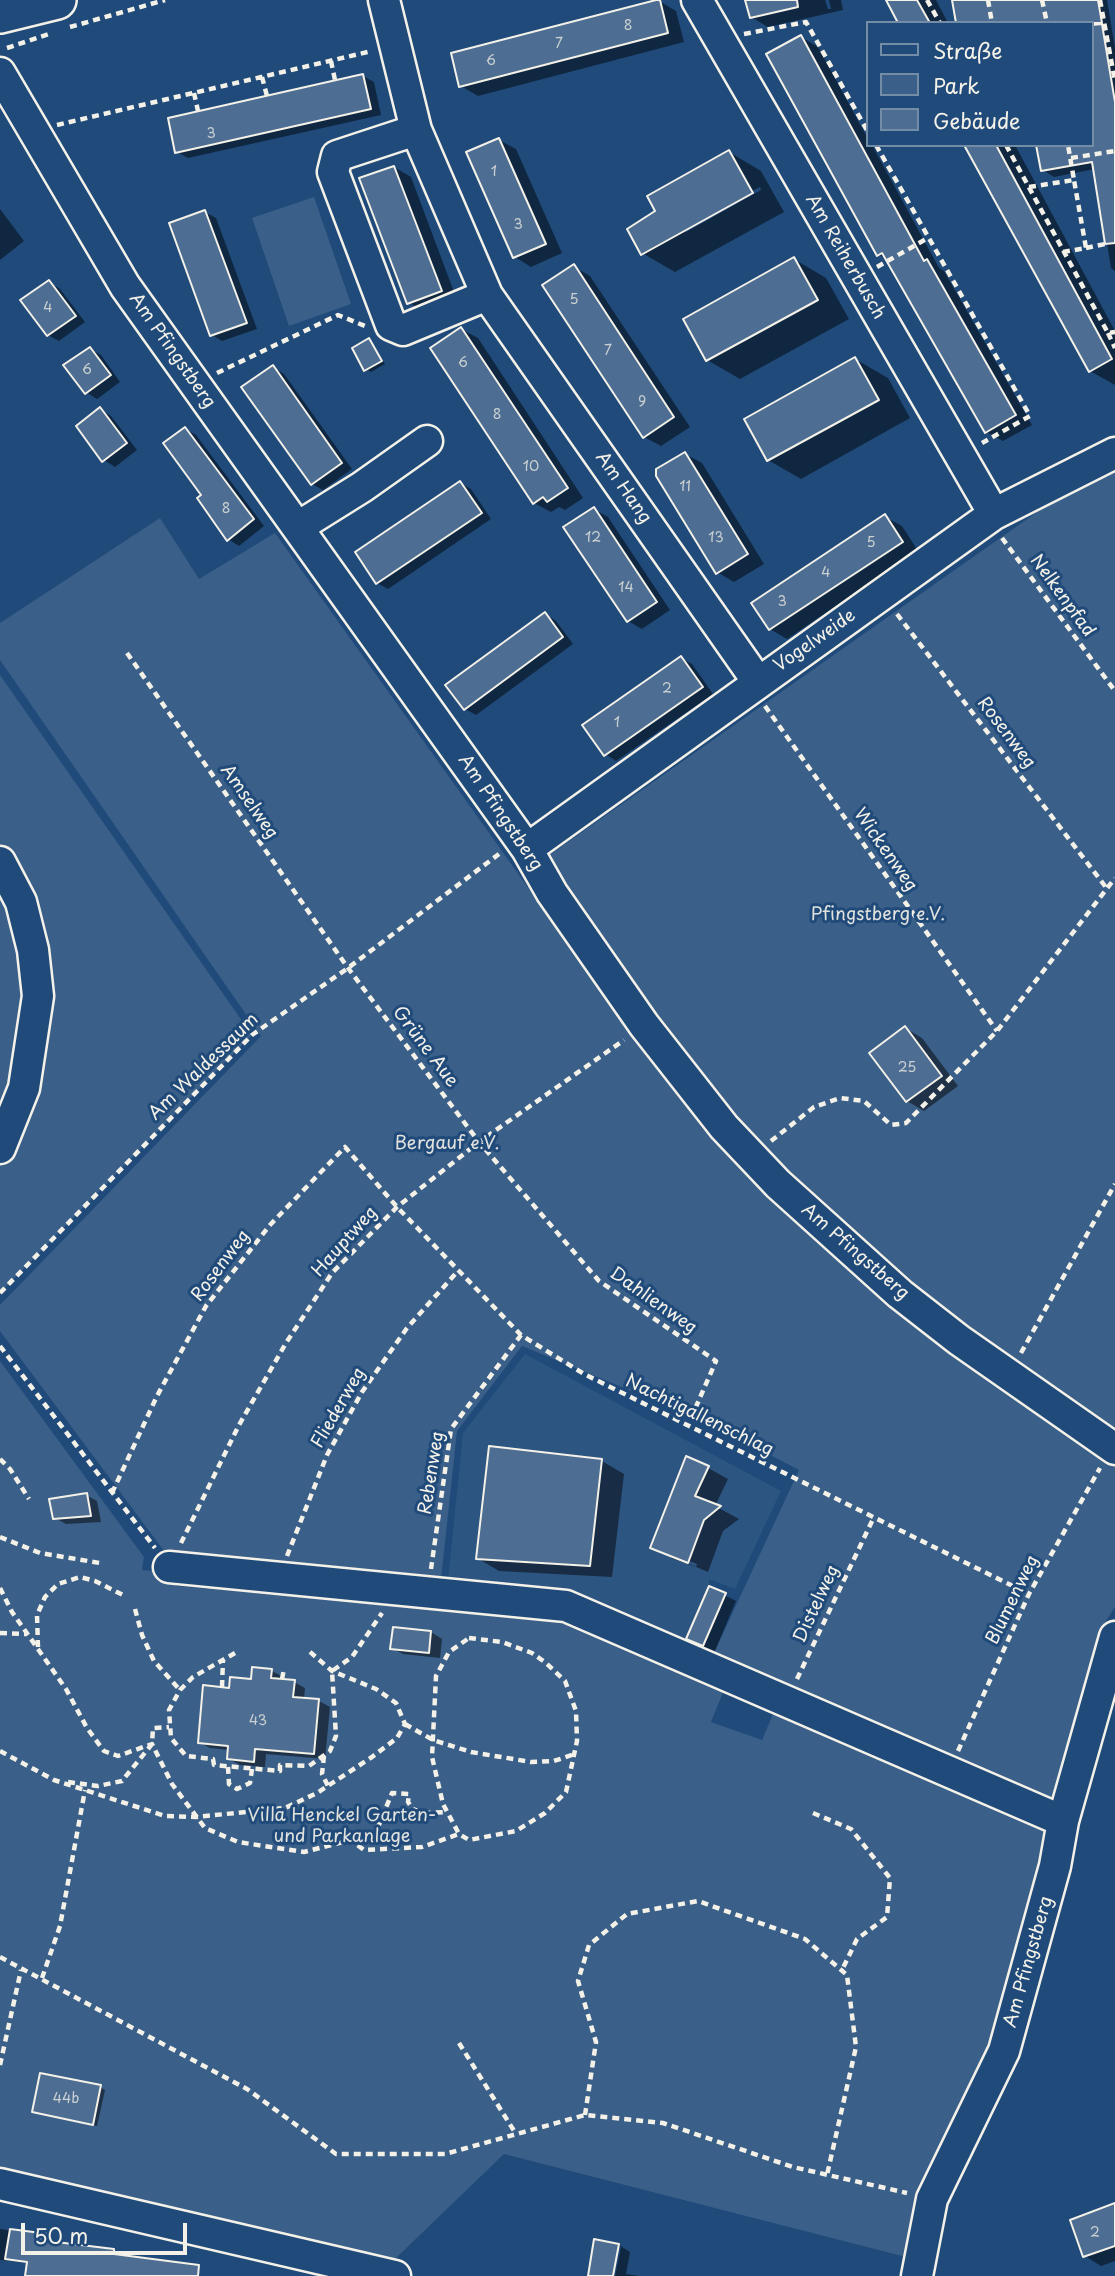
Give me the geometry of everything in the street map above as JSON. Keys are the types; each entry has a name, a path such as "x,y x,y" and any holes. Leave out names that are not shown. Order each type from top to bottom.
{"main road":[{"path":"0,14 58,21"}],"street":[{"name":"Am Hang","path":"384,0 393,46 416,130 487,295 758,682"},
{"name":"Am Reiherbusch","path":"697,0 994,514"},
{"name":"Am Pfingstberg","path":"0,74 125,286 523,844 552,893 644,1025 751,1157 901,1294 1009,1376 1113,1448"},
{"path":"416,130 337,156 333,172 391,325 403,330 487,295"},
{"path":"298,527 427,441"},
{"name":"Vogelweide","path":"523,844 758,682 994,514 1115,453"},
{"path":"0,862 21,902 33,950 38,996 24,1088 0,1148"},
{"path":"169,1567 427,1595 566,1606 1063,1821"},
{"name":"Am Pfingstberg","path":"918,2276 932,2199 1004,2051 1055,1866 1063,1821 1115,1637"},
{"path":"0,2184 386,2275"}],"path":[{"path":"0,51 58,21 165,0"},
{"path":"927,0 939,21"},
{"path":"988,0 992,21"},
{"path":"1042,0 1047,21"},
{"path":"1100,0 1115,81"},
{"path":"719,40 806,22 866,128"},
{"path":"33,130 393,46"},
{"path":"331,61 335,80"},
{"path":"262,77 267,96"},
{"path":"194,93 198,111"},
{"path":"877,147 1030,416 960,456"},
{"path":"1007,147 1115,348"},
{"path":"1069,147 1086,248"},
{"path":"1071,158 1115,151"},
{"path":"1029,187 1074,180"},
{"path":"857,279 928,237"},
{"path":"1063,251 1105,244"},
{"path":"194,384 338,315"},
{"path":"1108,333 1115,332"},
{"name":"Nelkenpfad","path":"994,514 999,534 1115,691"},
{"name":"Rosenweg","path":"882,594 1108,890"},
{"name":"Amselweg","path":"127,653 348,968"},
{"name":"Wickenweg","path":"758,682 764,704 776,722 996,1031"},
{"name":"Am Waldessaum","path":"0,1293 252,1035 523,844"},
{"path":"751,1157 814,1107 827,1101 853,1097 864,1101 891,1125 906,1123 996,1031 1115,878"},
{"name":"Grüne Aue","path":"348,968 479,1142"},
{"name":"Hauptweg","path":"169,1567 239,1425 286,1343 332,1273 397,1207 479,1142 644,1025"},
{"name":"Dahlienweg","path":"479,1142 599,1281 716,1361 688,1425"},
{"name":"Rosenweg","path":"112,1493 157,1396 206,1306 270,1225 345,1147 397,1207"},
{"path":"1009,1376 1115,1184"},
{"name":"Nachtigallenschlag","path":"397,1207 520,1335 584,1374 1029,1594"},
{"name":"Fliederweg","path":"278,1580 300,1516 327,1455 362,1392 407,1328 457,1272"},
{"name":"Rebenweg","path":"427,1595 451,1429 520,1335"},
{"path":"0,1346 169,1567"},
{"name":"Blumenweg","path":"949,1771 1029,1594 1113,1448"},
{"path":"0,1459 10,1469 29,1499"},
{"name":"Distelweg","path":"787,1702 873,1518"},
{"path":"0,1537 40,1553 100,1563"},
{"path":"38,1648 37,1615 45,1597 58,1584 80,1577 95,1581 125,1596"},
{"path":"0,1588 104,1751 118,1756 152,1744"},
{"path":"332,1671 352,1657 386,1608"},
{"path":"135,1609 142,1635 154,1661 180,1690"},
{"path":"0,1633 27,1634"},
{"path":"469,1638 502,1642 532,1653 565,1681 576,1711 575,1754 566,1792 545,1813 516,1831 489,1838 469,1840 459,1834 437,1788 432,1757 433,1740 433,1686 439,1666 449,1652 469,1638"},
{"path":"309,1651 332,1671 376,1689 396,1703 405,1724 433,1740 471,1752 531,1762 554,1761 575,1754"},
{"path":"235,1653 193,1677 180,1690 169,1710 171,1738 186,1756 213,1759 214,1765 252,1769 280,1771 280,1765 309,1766 330,1751 337,1721 332,1671"},
{"path":"222,1687 223,1660"},
{"path":"282,1679 284,1669"},
{"path":"0,1751 54,1780 165,1816 196,1817 285,1808 328,1786 397,1738 405,1724"},
{"path":"169,1727 153,1728 152,1744 172,1784 205,1828 238,1842 288,1851 315,1851 341,1841 358,1842 376,1832 392,1793 409,1794 408,1802 413,1809 423,1813 447,1812"},
{"path":"54,1780 113,1785 131,1773 152,1744"},
{"path":"324,1756 322,1774 328,1786"},
{"path":"228,1767 229,1784 237,1789 250,1783 252,1769"},
{"path":"42,1978 60,1926 85,1790"},
{"path":"813,1814 851,1829 890,1878 887,1917 857,1938 842,1970"},
{"path":"358,1842 364,1850 422,1847 459,1834"},
{"path":"585,2115 596,2042 578,1981 589,1945 627,1914 698,1901 805,1939 848,1975 856,2047 827,2175"},
{"path":"0,1957 247,2089 336,2154 445,2154 585,2115 663,2123 793,2167 932,2199"},
{"path":"0,2065 21,1970"},
{"path":"459,2043 516,2134"}],"shaded area":[{"path":"525,1354 781,1491 735,1589 709,1579 709,1586 686,1641 678,1647 447,1590 463,1433"}],"green space":[{"path":"314,197 351,304 289,326 252,218"},
{"name":"Pfingstberg e.V.","path":"1115,466 1115,1435 910,1287 764,1150 654,1018 548,856 1084,479"},
{"name":"Bergauf e.V.","path":"160,518 199,579 275,533 624,1022 744,1165 1115,1462 1115,1607 1102,1627 1056,1814 712,1657 799,1470 702,1420 522,1346 457,1431 440,1589 173,1563 0,1331 0,1305 261,1036 0,660 0,623"},
{"path":"0,675 252,1035 0,1293"},
{"name":"Villa Henckel Garten- und Parkanlage","path":"0,1361 144,1557 142,1570 177,1573 176,1586 208,1589 210,1578 572,1615 726,1685 711,1722 762,1740 776,1707 1056,1826 997,2050 906,2257 504,2154 394,2260 0,2174"}],"building":[{"path":"660,0 668,33 459,87 451,53"},
{"path":"745,0 797,0 798,7 750,18"},
{"path":"886,0 917,0 929,21 897,21"},
{"path":"952,0 1098,0 1102,23 1094,21 956,21"},
{"path":"1102,24 1115,102 1115,243 1105,244 1092,162 1041,171 1036,147 1094,147 1094,25"},
{"path":"801,35 924,261 927,259 1016,415 985,433 882,253 877,256 766,54"},
{"path":"363,74 371,109 175,153 168,118"},
{"path":"499,138 546,244 513,258 466,152"},
{"path":"965,147 997,147 1112,359 1089,372"},
{"path":"729,150 753,193 641,255 627,229 655,211 647,196"},
{"path":"394,166 442,291 407,304 359,178"},
{"path":"205,210 247,323 210,336 169,223"},
{"path":"794,257 818,300 706,361 683,319"},
{"path":"574,264 674,417 643,438 542,285"},
{"path":"49,280 76,316 47,336 20,300"},
{"path":"461,327 568,488 547,502 543,497 533,504 430,348"},
{"path":"369,338 382,361 364,371 352,348"},
{"path":"90,347 111,375 85,394 63,365"},
{"path":"855,357 879,400 767,461 744,419"},
{"path":"273,365 342,463 311,485 241,387"},
{"path":"100,407 127,443 102,462 76,426"},
{"path":"185,427 254,519 227,541 197,498 201,495 163,443"},
{"path":"685,452 748,554 716,574 656,476 656,469"},
{"path":"460,481 482,513 376,584 355,552"},
{"path":"594,507 657,602 627,622 563,527"},
{"path":"885,514 903,542 769,630 751,603"},
{"path":"545,612 563,637 464,710 445,685"},
{"path":"681,656 703,687 604,756 582,725"},
{"path":"905,1026 942,1076 906,1102 869,1053"},
{"path":"489,1446 602,1459 590,1566 476,1559"},
{"path":"686,1456 709,1466 695,1496 721,1506 704,1520 688,1563 650,1548"},
{"path":"87,1493 91,1516 53,1519 49,1499"},
{"path":"709,1586 726,1593 703,1646 686,1639"},
{"path":"393,1627 431,1631 429,1653 390,1649"},
{"path":"252,1667 272,1669 271,1678 295,1680 293,1697 319,1699 314,1754 255,1749 254,1762 227,1759 228,1746 198,1743 203,1685 229,1688 230,1677 251,1679"},
{"path":"40,2073 101,2085 93,2125 32,2112"},
{"path":"1115,2203 1115,2246 1083,2257 1070,2220"},
{"path":"10,2229 49,2234 48,2241 114,2249 114,2254 199,2265 198,2276 25,2276 27,2262 5,2259"},
{"path":"594,2239 619,2244 613,2276 588,2276"}]}
